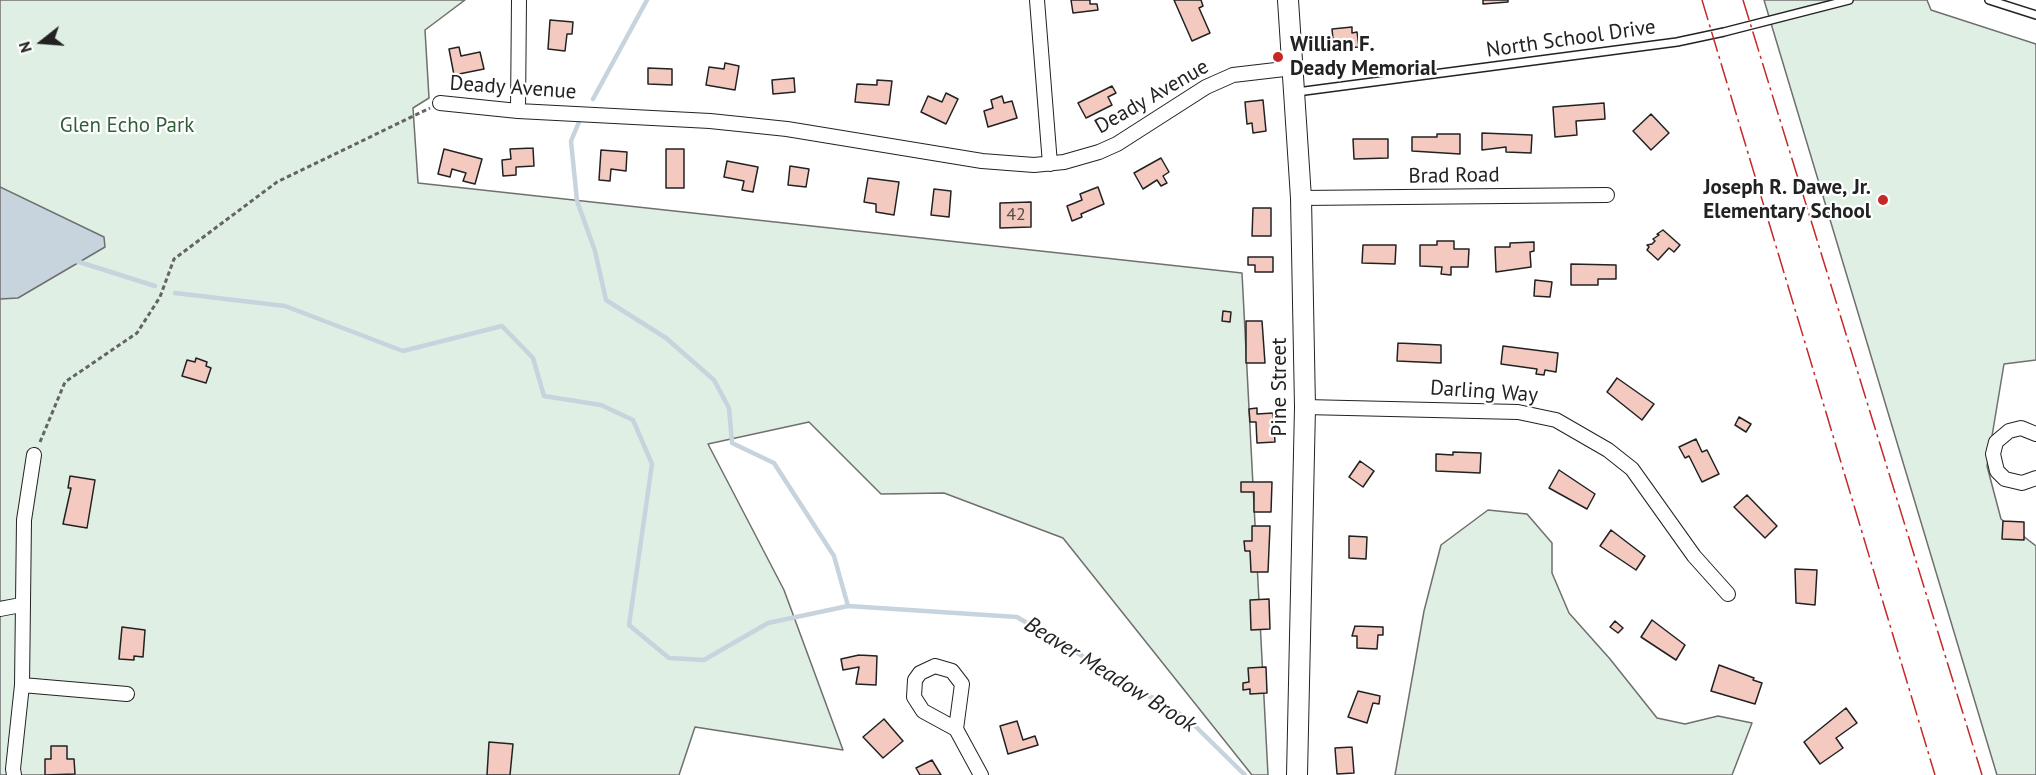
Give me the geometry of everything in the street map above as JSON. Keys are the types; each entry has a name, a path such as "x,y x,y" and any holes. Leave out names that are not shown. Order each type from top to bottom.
{"street":[{"path":"518,111 519,0"},
{"path":"1037,0 1050,164"},
{"name":"Pine Street","path":"1287,0 1300,198 1305,407 1297,775"},
{"name":"Deady Avenue","path":"440,103 518,111 720,122 788,129 982,161 1050,164 1080,158 1117,144 1218,81 1249,73 1293,68"},
{"name":"Brad Road","path":"1300,198 1607,195"},
{"name":"Darling Way","path":"1305,407 1518,412 1556,420 1608,450 1632,469 1694,556 1728,594"},
{"path":"2036,434 2021,428 2009,431 1996,442 1993,454 1997,471 2006,479 2022,483 2036,478"},
{"path":"9,772 22,685 21,606 24,520 34,455"},
{"path":"0,609 21,606"},
{"path":"957,729 962,693 958,677 944,667 927,668 915,680 913,689 917,705 957,729 981,775"},
{"path":"22,685 127,694"}],"lane":[{"name":"North School Drive","path":"1294,92 1677,42 1849,0"},
{"path":"1989,0 2036,15"}],"path":[{"name":"Deady Avenue","path":"34,455 65,382 137,333 160,297 174,259 277,182 440,103"}],"green space":[{"name":"Glen Echo Park","path":"0,0 465,0 425,30 429,98 413,108 418,183 1242,273 1268,775 1252,775 1063,538 944,493 881,494 809,422 708,444 784,590 843,750 695,727 679,775 0,775"},
{"name":"Joseph R. Dawe, Jr. Elementary School","path":"1764,0 1927,0 1931,10 2036,44 2036,360 2004,364 1987,466 2001,519 2036,546 2036,775 1997,775"},
{"path":"1488,510 1527,514 1552,543 1552,573 1569,613 1610,659 1657,718 1685,724 1718,716 1752,723 1732,775 1395,775 1424,611 1441,545"}],"shaded area":[{"path":"0,187 104,237 105,247 18,298 0,299"}],"building":[{"path":"1071,0 1090,0 1090,4 1097,4 1098,10 1073,13"},
{"path":"1174,0 1201,0 1203,6 1199,8 1210,33 1192,41"},
{"path":"1483,0 1508,0 1508,2 1483,4"},
{"path":"550,20 573,22 572,34 567,34 565,51 548,49"},
{"path":"1352,27 1352,33 1357,32 1359,47 1334,49 1332,29"},
{"path":"459,47 461,56 480,52 484,69 454,75 449,49"},
{"path":"725,63 739,66 735,90 706,85 709,67 724,69"},
{"path":"648,68 672,69 672,85 648,84"},
{"path":"794,78 795,92 773,94 772,80"},
{"path":"877,80 892,81 889,105 855,102 857,84 877,85"},
{"path":"1112,86 1116,93 1108,97 1112,105 1086,118 1078,103"},
{"path":"946,93 958,99 946,124 921,112 928,96 942,102"},
{"path":"1002,96 1004,103 1012,101 1017,118 988,127 984,111 993,108 991,100"},
{"path":"1263,100 1266,131 1253,133 1252,123 1247,124 1245,102"},
{"path":"1604,103 1605,119 1576,121 1577,135 1555,137 1553,107"},
{"path":"1651,114 1669,133 1651,150 1633,131"},
{"path":"1482,133 1532,135 1531,153 1506,152 1506,147 1482,150"},
{"path":"1437,134 1460,134 1460,154 1412,151 1412,137 1437,137"},
{"path":"1353,139 1388,139 1388,158 1354,159"},
{"path":"533,148 534,166 516,167 516,175 503,176 502,160 511,159 510,149"},
{"path":"444,149 482,159 475,184 463,181 466,173 452,169 450,177 438,174"},
{"path":"666,149 684,149 684,188 666,188"},
{"path":"601,150 627,152 626,171 611,169 610,181 599,180"},
{"path":"1161,158 1169,172 1163,176 1167,183 1161,186 1157,180 1143,189 1134,173"},
{"path":"727,161 758,167 753,192 742,190 744,181 724,177"},
{"path":"790,166 809,169 806,187 788,185"},
{"path":"868,178 899,182 894,215 876,212 876,204 864,202"},
{"path":"1098,187 1104,204 1081,214 1082,217 1072,221 1067,206 1082,200 1080,194"},
{"path":"934,189 951,191 949,217 931,215"},
{"path":"1031,202 1031,227 1000,228 1000,203"},
{"path":"1253,208 1271,208 1271,236 1252,236"},
{"path":"1663,230 1680,245 1674,252 1669,248 1658,260 1647,250 1649,247 1647,245 1652,244 1655,241 1653,239"},
{"path":"1437,241 1454,241 1454,249 1469,249 1468,267 1451,267 1451,275 1441,274 1442,267 1420,266 1420,245 1437,245"},
{"path":"1534,242 1534,251 1530,252 1531,267 1496,272 1495,247 1510,247 1510,243"},
{"path":"1363,245 1396,245 1395,264 1362,263"},
{"path":"1248,257 1273,257 1273,272 1255,272 1255,265 1248,265"},
{"path":"1571,264 1616,265 1616,279 1598,279 1598,285 1571,285"},
{"path":"1535,280 1552,282 1550,297 1534,296"},
{"path":"1223,311 1231,312 1230,322 1222,321"},
{"path":"1246,321 1262,321 1265,363 1246,363"},
{"path":"1398,343 1441,345 1441,363 1397,361"},
{"path":"1503,346 1558,353 1556,372 1545,370 1544,375 1536,374 1537,369 1501,364"},
{"path":"196,358 207,362 206,366 211,368 206,383 182,376 187,360 195,362"},
{"path":"1617,378 1654,404 1642,420 1607,392"},
{"path":"1257,408 1257,414 1273,413 1275,442 1257,443 1256,422 1250,422 1249,409"},
{"path":"1739,417 1751,424 1746,432 1735,425"},
{"path":"1696,439 1702,452 1707,450 1719,474 1702,482 1689,456 1685,458 1679,447"},
{"path":"1453,452 1481,453 1480,473 1436,471 1436,454 1453,455"},
{"path":"1360,461 1374,471 1363,487 1349,477"},
{"path":"1559,470 1595,494 1587,509 1549,488"},
{"path":"70,476 95,480 87,528 63,524 71,488 68,488"},
{"path":"1241,482 1272,482 1271,512 1254,512 1254,492 1241,492"},
{"path":"1747,495 1777,526 1765,538 1734,507"},
{"path":"2003,521 2024,522 2024,540 2002,539"},
{"path":"1252,526 1270,526 1268,572 1251,572 1250,551 1245,551 1244,541 1252,541"},
{"path":"1611,530 1645,556 1636,570 1600,546"},
{"path":"1349,536 1367,537 1366,559 1349,558"},
{"path":"1795,569 1817,570 1815,605 1796,603"},
{"path":"1269,599 1270,629 1251,630 1250,600"},
{"path":"1652,620 1685,645 1676,660 1641,637"},
{"path":"1615,621 1623,628 1618,633 1610,627"},
{"path":"1355,626 1383,627 1383,635 1378,635 1377,649 1357,648 1357,636 1352,636"},
{"path":"122,627 145,630 143,657 134,656 134,660 119,659"},
{"path":"859,655 877,656 876,685 856,684 859,667 843,670 841,659"},
{"path":"1719,665 1762,683 1755,704 1711,691"},
{"path":"1266,667 1267,693 1250,694 1250,689 1243,690 1243,683 1249,682 1248,668"},
{"path":"1358,691 1380,696 1379,704 1373,703 1367,723 1348,717"},
{"path":"1846,708 1857,723 1836,738 1843,748 1820,764 1804,742"},
{"path":"884,719 903,741 883,758 863,737"},
{"path":"1017,721 1023,740 1035,736 1038,745 1008,754 1000,726"},
{"path":"489,742 513,744 510,775 487,775"},
{"path":"51,746 67,746 67,759 74,759 75,774 45,775 45,759 51,759"},
{"path":"1352,747 1354,773 1337,774 1335,748"},
{"path":"932,760 941,775 920,775 916,768"}],"waterway":[{"path":"593,99 647,0"},
{"path":"579,122 571,141 577,201 595,251 606,300 666,338 714,380 729,408 732,443 774,463 834,556 848,606"},
{"name":"Beaver Meadow Brook","path":"76,261 155,286"},
{"name":"Beaver Meadow Brook","path":"175,293 285,306 403,351 502,326 533,358 544,396 601,405 633,420 652,464 629,625 669,658 704,660 768,623 848,606 1017,617 1188,719 1245,775"}],"power":[{"path":"1702,0 1935,775"},
{"path":"1743,0 1982,775"}],"place":[{"name":"Willian F. Deady Memorial","path":"1278,57"},
{"name":"Joseph R. Dawe, Jr. Elementary School","path":"1883,200"}]}
